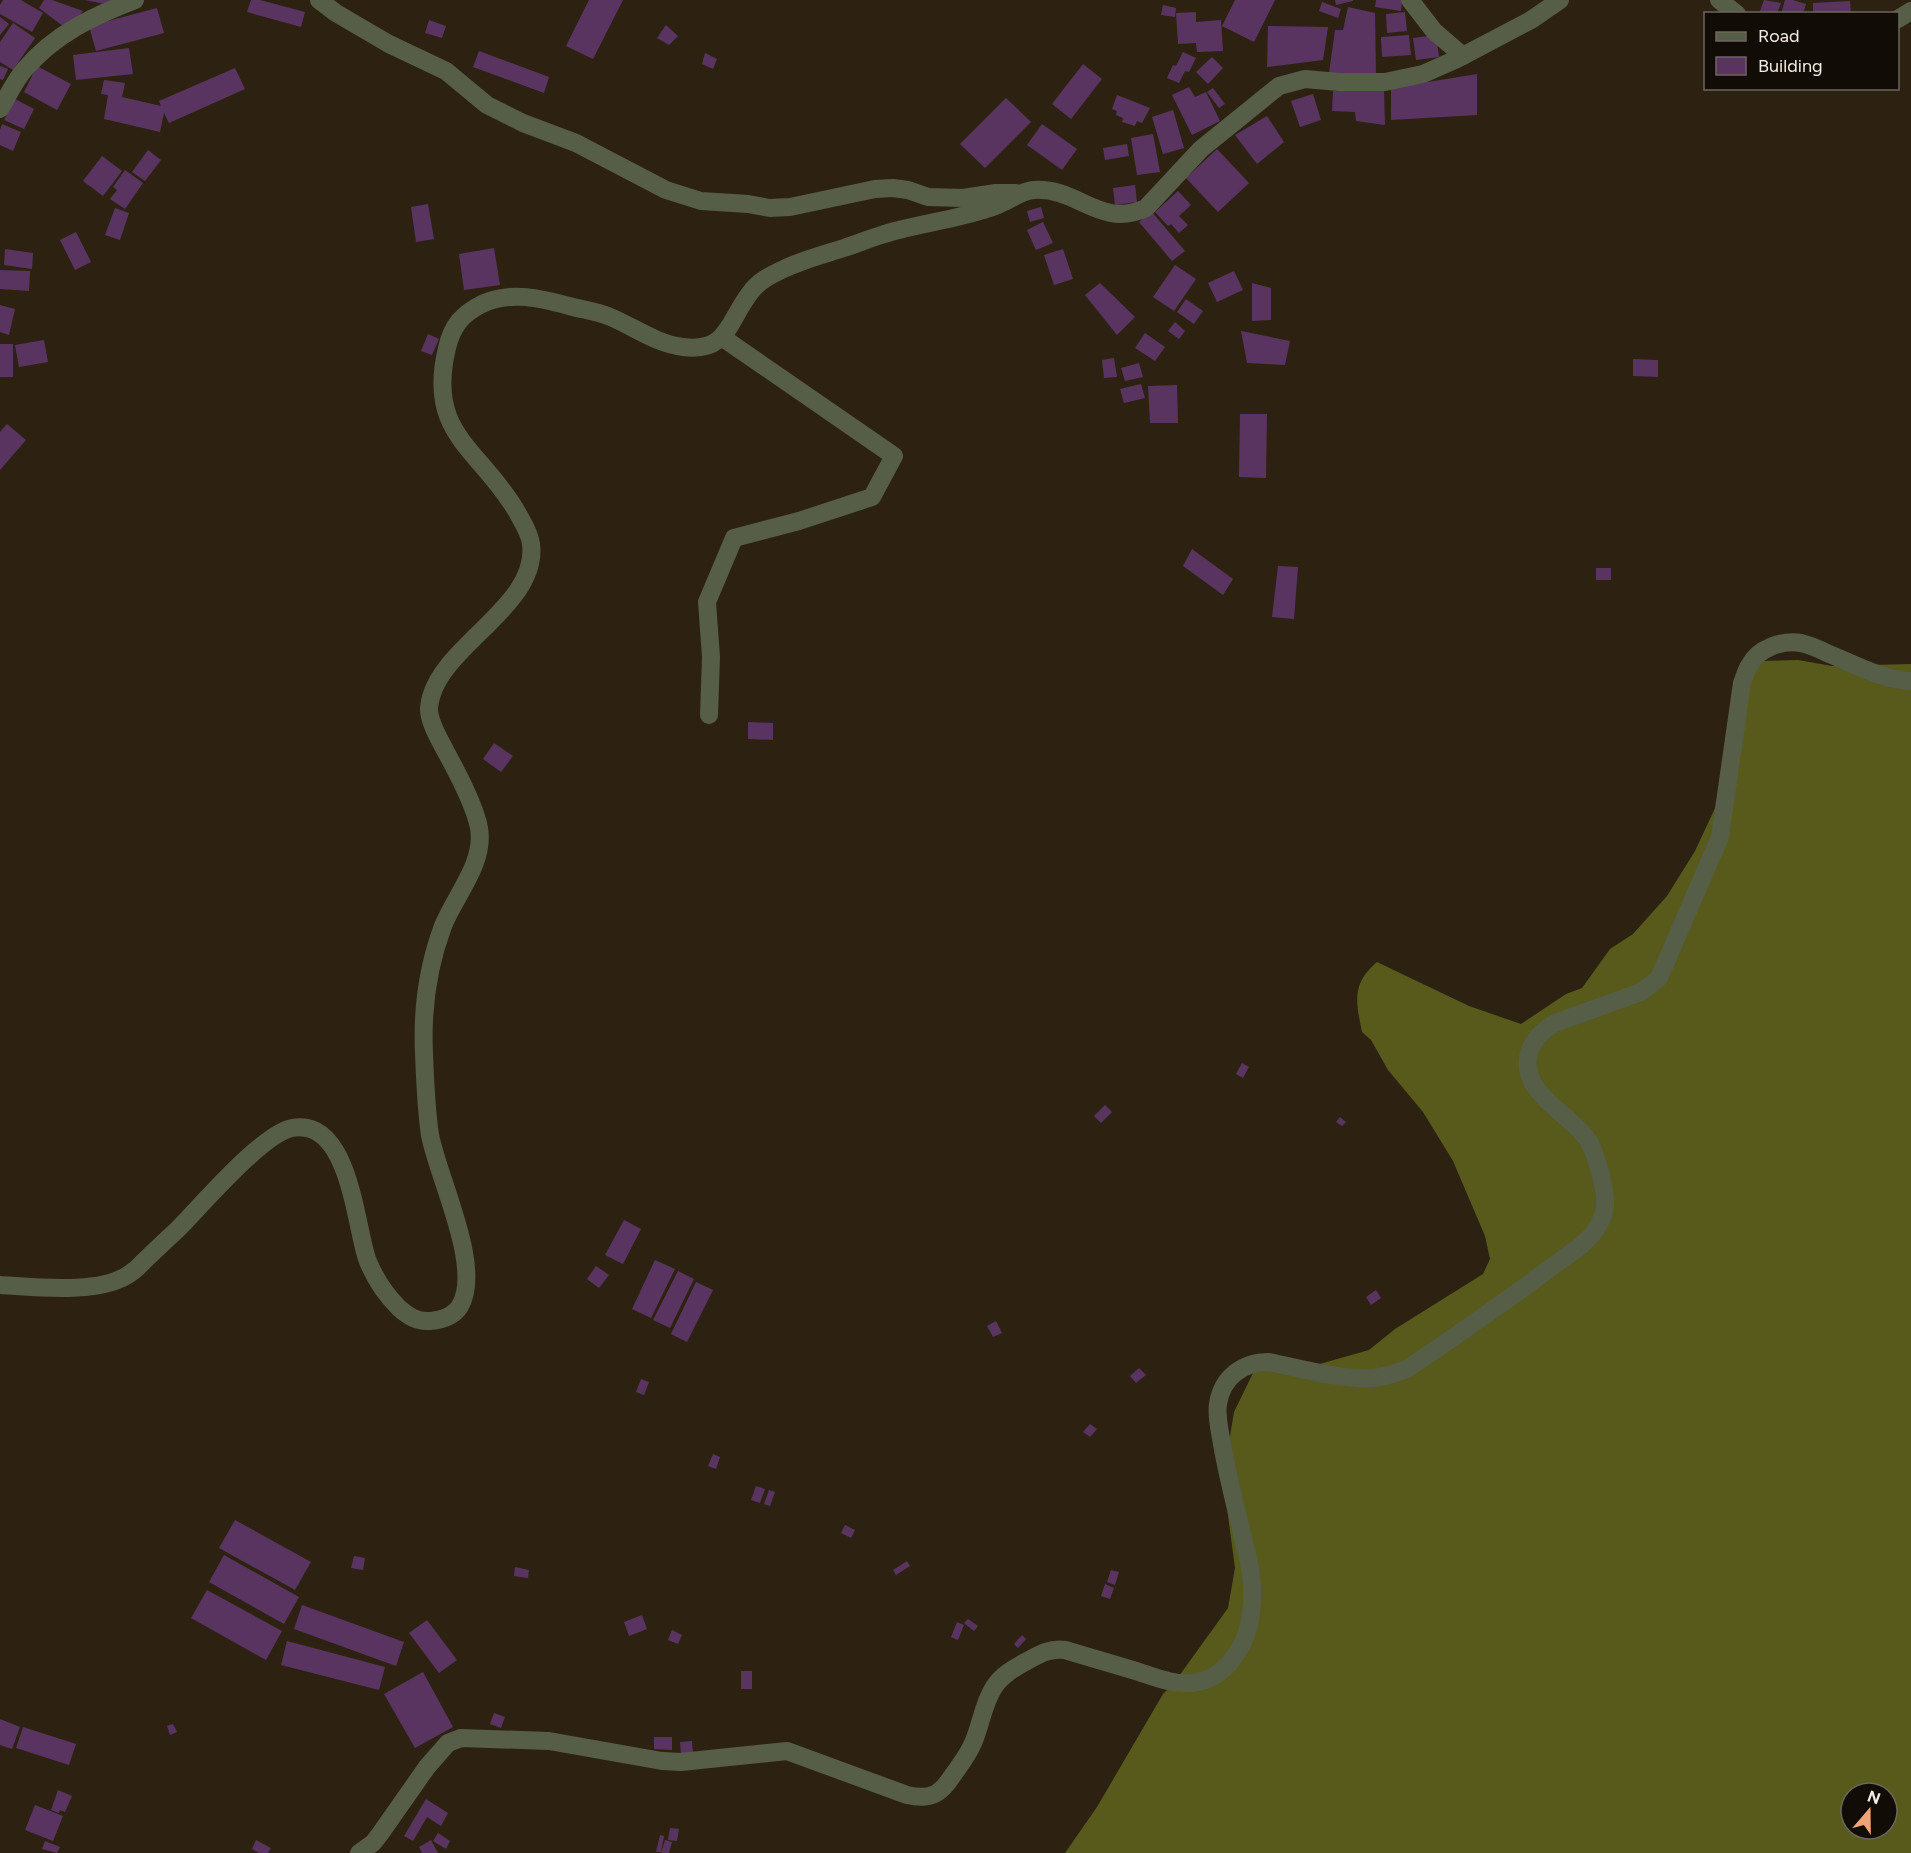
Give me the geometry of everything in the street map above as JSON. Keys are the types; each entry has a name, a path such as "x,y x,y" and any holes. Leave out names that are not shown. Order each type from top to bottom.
{"street":[{"path":"0,109 24,70 64,33 94,16 135,0"},
{"path":"319,0 336,13 389,44 446,71 487,105 523,123 576,143 666,190 701,201 770,208 790,207 875,189 893,188 928,197 963,198 1034,190 1068,195 1099,211 1109,213 1136,213 1146,208 1201,149 1279,86 1305,79 1385,82 1423,74 1531,20 1560,0"},
{"path":"1410,0 1434,31 1463,56"},
{"path":"1719,0 1734,12"},
{"path":"0,1285 96,1286 119,1280 136,1269 259,1148 289,1129 302,1128 328,1138 336,1150 343,1165 367,1259 378,1283 393,1302 406,1315 420,1321 435,1321 452,1315 461,1304 466,1286 466,1266 459,1231 430,1136 423,1046 426,994 433,956 445,922 473,869 478,851 479,828 461,779 437,735 428,711 433,689 445,671 519,589 530,563 531,541 508,498 454,433 443,398 442,378 451,334 459,319 485,302 514,296 540,298 606,316 676,347 692,349 709,346 723,338 753,289 764,279 783,270 894,231 975,212 1005,202 1018,193"},
{"path":"709,715 711,657 707,602 734,538 799,521 872,497 894,456 723,338"},
{"path":"358,1853 380,1834 427,1767 448,1743 461,1738 549,1741 662,1761 681,1762 787,1750 907,1795 920,1798 931,1797 946,1786 967,1756 989,1697 999,1680 1013,1669 1050,1649 1065,1650 1174,1683 1195,1683 1211,1679 1227,1667 1239,1651 1247,1632 1252,1589 1251,1572 1228,1477 1217,1416 1222,1387 1233,1373 1257,1362 1269,1362 1356,1378 1390,1376 1407,1369 1514,1295 1586,1240 1602,1217 1605,1207 1605,1195 1592,1147 1581,1132 1536,1089 1529,1073 1527,1061 1529,1048 1544,1029 1555,1023 1641,992 1659,978 1720,837 1742,683 1749,665 1759,653 1772,646 1802,643 1878,674 1911,681"}],"shaded area":[{"path":"1798,660 1832,666 1911,664 1911,1853 1065,1853 1097,1807 1163,1694 1174,1683 1228,1608 1235,1568 1223,1478 1234,1412 1255,1369 1295,1371 1369,1350 1395,1329 1483,1274 1490,1259 1485,1236 1453,1161 1423,1112 1388,1070 1371,1040 1362,1032 1357,1002 1359,986 1363,978 1377,962 1469,1006 1521,1024 1566,994 1582,988 1610,949 1633,934 1667,896 1695,851 1724,789 1743,687 1761,661"}],"building":[{"path":"3,0 21,0 43,13 32,32 0,14 0,5"},
{"path":"44,0 52,0 83,11 77,19 63,26 39,8"},
{"path":"85,0 116,0 109,5"},
{"path":"251,0 260,0 305,12 301,27 247,12"},
{"path":"589,0 623,0 593,59 566,46"},
{"path":"1235,0 1275,0 1254,42 1222,26"},
{"path":"1335,0 1353,0 1353,1 1336,5"},
{"path":"1376,0 1402,0 1401,11 1375,7"},
{"path":"1764,0 1781,3 1778,12 1760,12"},
{"path":"1785,0 1806,4 1804,12 1782,12"},
{"path":"1850,1 1851,12 1813,12 1813,3"},
{"path":"1322,2 1341,9 1338,18 1319,11"},
{"path":"1163,5 1176,8 1175,17 1161,15"},
{"path":"1348,7 1375,13 1376,77 1329,73 1335,30 1343,30"},
{"path":"157,8 164,33 96,51 89,26"},
{"path":"1196,12 1196,22 1221,20 1223,51 1197,52 1196,43 1178,44 1176,13"},
{"path":"1405,12 1407,31 1387,33 1386,14"},
{"path":"0,17 9,24 0,35"},
{"path":"429,20 446,26 442,38 425,33"},
{"path":"13,23 35,38 13,70 0,62 0,42"},
{"path":"666,25 678,36 669,45 657,38"},
{"path":"1268,26 1328,27 1323,60 1267,67"},
{"path":"1409,35 1411,55 1382,57 1381,37"},
{"path":"1436,35 1439,57 1416,60 1413,38"},
{"path":"129,48 133,74 76,80 73,55"},
{"path":"479,51 549,77 544,93 473,67"},
{"path":"1183,52 1196,58 1189,72 1185,71 1179,83 1167,78"},
{"path":"705,53 717,59 713,69 702,64"},
{"path":"1212,57 1223,68 1208,84 1196,72"},
{"path":"1083,64 1102,79 1071,119 1052,104"},
{"path":"0,66 8,69 3,80 0,79"},
{"path":"37,66 71,84 57,110 24,92"},
{"path":"235,68 245,89 169,123 164,113 160,132 104,119 108,95 101,94 104,80 125,83 122,97 161,106 159,101"},
{"path":"1477,74 1477,115 1391,120 1391,88"},
{"path":"1189,87 1195,97 1206,92 1220,121 1192,135 1172,95"},
{"path":"1213,88 1225,104 1219,108 1207,92"},
{"path":"1384,89 1385,125 1356,121 1355,112 1332,111 1333,91"},
{"path":"1313,94 1321,120 1300,127 1291,101"},
{"path":"1117,95 1150,108 1142,123 1137,121 1135,126 1122,122 1123,118 1116,115 1117,111 1112,109"},
{"path":"1006,98 1031,122 985,168 960,144"},
{"path":"15,99 34,109 24,129 4,120"},
{"path":"1173,110 1184,148 1163,154 1152,117"},
{"path":"1267,116 1284,142 1257,164 1235,135"},
{"path":"2,124 21,132 13,151 0,145"},
{"path":"1042,124 1077,149 1062,170 1027,145"},
{"path":"1153,134 1160,172 1137,175 1131,138"},
{"path":"1127,144 1129,156 1105,160 1103,148"},
{"path":"1217,149 1249,183 1218,212 1186,178"},
{"path":"148,150 161,160 145,181 132,172"},
{"path":"102,156 122,171 103,196 83,181"},
{"path":"125,170 143,183 125,209 110,199 117,190 113,187"},
{"path":"1135,185 1137,202 1115,205 1113,188"},
{"path":"1178,191 1191,205 1179,216 1188,225 1179,233 1171,224 1168,226 1155,212"},
{"path":"428,204 434,239 416,242 411,207"},
{"path":"1041,207 1044,218 1030,222 1027,211"},
{"path":"115,208 129,213 120,240 105,235"},
{"path":"1151,211 1185,251 1172,261 1139,222"},
{"path":"1043,222 1053,243 1036,250 1027,230"},
{"path":"76,232 91,262 75,270 60,240"},
{"path":"494,248 500,285 464,290 459,254"},
{"path":"5,249 33,253 32,269 4,265"},
{"path":"1063,249 1073,279 1054,285 1044,255"},
{"path":"1175,265 1196,279 1174,311 1153,297"},
{"path":"0,270 30,271 29,291 0,289"},
{"path":"1234,271 1243,290 1217,302 1208,283"},
{"path":"1100,283 1135,317 1117,335 1085,295"},
{"path":"1252,283 1271,288 1271,320 1252,321"},
{"path":"1186,299 1203,311 1194,324 1177,312"},
{"path":"0,305 15,309 9,335 0,332"},
{"path":"1175,322 1185,331 1179,339 1168,331"},
{"path":"1241,331 1290,341 1285,365 1247,363"},
{"path":"1145,333 1165,347 1155,361 1135,348"},
{"path":"428,334 439,339 432,355 421,351"},
{"path":"44,340 48,362 19,367 15,345"},
{"path":"0,344 13,344 13,377 0,377"},
{"path":"1114,358 1117,377 1104,378 1102,360"},
{"path":"1633,359 1658,360 1658,377 1633,376"},
{"path":"1139,363 1143,377 1125,381 1121,368"},
{"path":"1141,384 1145,398 1124,403 1120,389"},
{"path":"1177,385 1178,423 1150,423 1148,386"},
{"path":"1240,414 1267,414 1266,478 1239,477"},
{"path":"7,424 26,440 0,470 0,432"},
{"path":"1192,549 1233,579 1223,595 1183,566"},
{"path":"1278,566 1298,567 1294,619 1272,617"},
{"path":"1596,568 1611,568 1611,580 1596,580"},
{"path":"748,722 773,723 773,740 748,739"},
{"path":"494,743 513,756 501,772 483,759"},
{"path":"1242,1063 1249,1067 1243,1078 1236,1074"},
{"path":"1105,1105 1112,1112 1101,1123 1094,1116"},
{"path":"1340,1117 1346,1122 1342,1126 1336,1122"},
{"path":"624,1220 641,1229 623,1264 605,1255"},
{"path":"655,1260 675,1269 651,1318 632,1309"},
{"path":"596,1266 609,1275 599,1288 587,1279"},
{"path":"678,1271 694,1279 670,1328 653,1320"},
{"path":"696,1282 713,1290 687,1342 671,1334"},
{"path":"1376,1290 1381,1298 1371,1305 1366,1297"},
{"path":"996,1321 1002,1333 993,1337 987,1326"},
{"path":"1139,1368 1146,1375 1136,1383 1130,1376"},
{"path":"641,1379 649,1382 644,1395 636,1392"},
{"path":"1090,1424 1097,1429 1090,1437 1083,1432"},
{"path":"713,1454 720,1457 716,1469 708,1466"},
{"path":"756,1486 765,1489 760,1503 751,1500"},
{"path":"769,1490 775,1492 770,1506 764,1504"},
{"path":"235,1520 311,1562 295,1590 219,1548"},
{"path":"845,1525 855,1530 851,1538 841,1533"},
{"path":"224,1555 299,1597 284,1624 209,1582"},
{"path":"354,1556 365,1558 363,1570 351,1568"},
{"path":"907,1561 910,1566 896,1575 893,1570"},
{"path":"515,1567 529,1570 528,1578 514,1576"},
{"path":"1111,1570 1119,1572 1115,1585 1107,1582"},
{"path":"1105,1584 1114,1588 1110,1599 1101,1596"},
{"path":"207,1590 282,1631 266,1660 191,1618"},
{"path":"302,1605 404,1642 396,1666 294,1629"},
{"path":"642,1615 647,1629 629,1636 624,1622"},
{"path":"968,1619 978,1626 974,1631 964,1623"},
{"path":"427,1620 457,1660 439,1673 409,1633"},
{"path":"957,1622 964,1625 958,1640 951,1637"},
{"path":"672,1630 682,1635 678,1644 668,1640"},
{"path":"1022,1635 1026,1639 1018,1648 1014,1644"},
{"path":"287,1641 385,1667 379,1690 281,1665"},
{"path":"741,1671 752,1671 752,1689 741,1689"},
{"path":"423,1672 453,1727 415,1748 384,1694"},
{"path":"494,1713 505,1717 501,1728 490,1724"},
{"path":"0,1719 20,1727 12,1749 0,1745"},
{"path":"173,1724 177,1732 170,1735 167,1726"},
{"path":"23,1727 76,1744 69,1765 16,1748"},
{"path":"654,1737 672,1737 672,1750 654,1749"},
{"path":"692,1741 693,1753 681,1755 680,1742"},
{"path":"58,1790 72,1796 65,1812 60,1810 59,1813 51,1810"},
{"path":"426,1799 448,1813 441,1826 427,1817 413,1841 404,1836"},
{"path":"35,1805 63,1816 53,1841 25,1830"},
{"path":"670,1828 679,1829 677,1841 668,1840"},
{"path":"438,1833 450,1841 446,1849 433,1841"},
{"path":"660,1835 664,1836 661,1852 656,1852"},
{"path":"256,1840 271,1848 268,1853 259,1853 252,1849"},
{"path":"431,1840 438,1853 422,1853 419,1847"},
{"path":"665,1840 672,1842 669,1853 661,1853"},
{"path":"45,1841 60,1847 57,1853 42,1849"}]}
